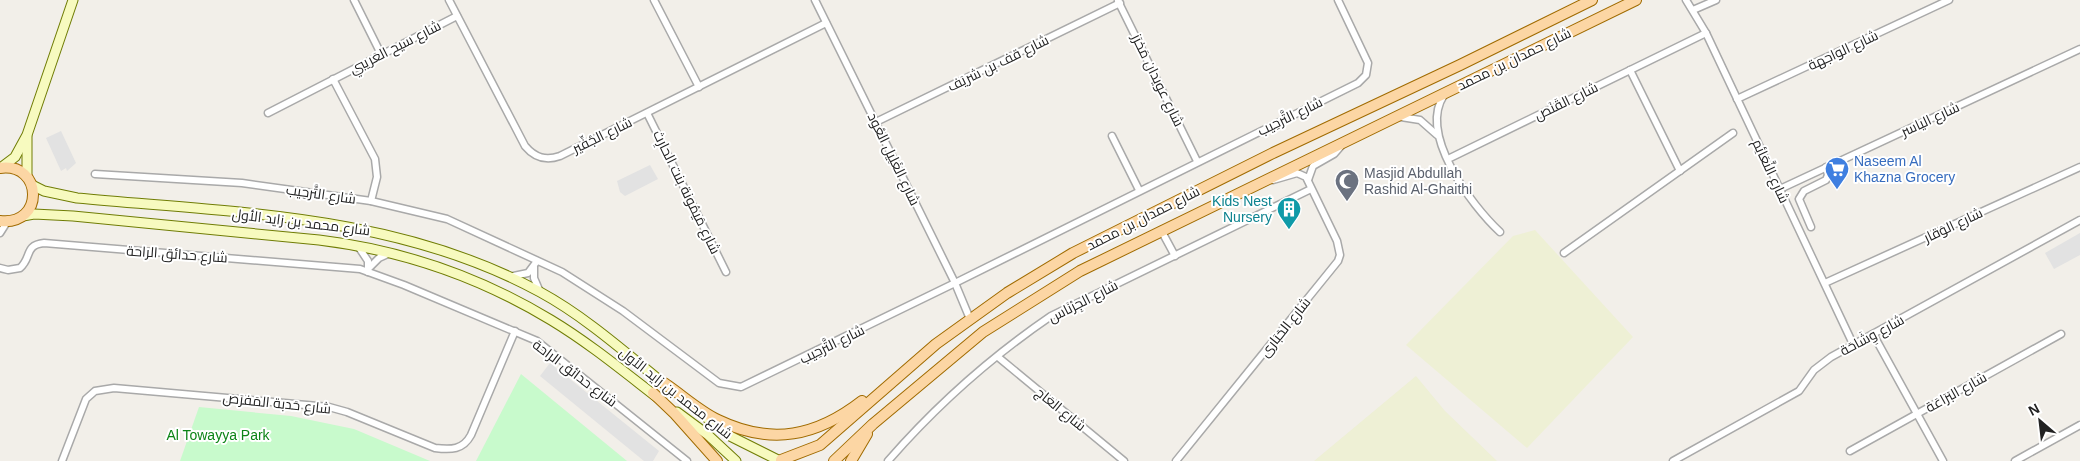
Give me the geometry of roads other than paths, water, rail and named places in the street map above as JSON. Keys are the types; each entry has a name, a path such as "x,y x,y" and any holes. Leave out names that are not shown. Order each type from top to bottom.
{"main road":[{"path":"1,167 15,157 27,135 73,0"},
{"name":"شارع حمدان بن محمد","path":"777,460 820,445 900,375 970,319 1041,272 1115,231 1592,0"},
{"name":"شارع حمدان بن محمد","path":"834,461 873,424 947,360 992,326 1080,270 1636,0"},
{"path":"3,222 23,216 33,202 27,135"},
{"path":"1,167 12,167 30,181"},
{"name":"شارع محمد بن زايد الأول","path":"30,181 44,191 77,198 355,227 468,258 540,292 592,327 730,436 777,460"},
{"name":"شارع محمد بن زايد الأول","path":"23,216 73,216 357,245 391,252 470,279 531,308 586,343 708,435 736,461"},
{"path":"664,384 718,420 752,433 784,435 813,429 833,421 900,375"},
{"path":"652,393 675,414 717,461"},
{"path":"851,461 873,424"},
{"path":"777,460 792,461"}],"street":[{"path":"354,0 381,54"},
{"name":"شارع الجُفِّير","path":"449,0 525,146 538,157 552,158 560,156 648,113 826,23"},
{"path":"654,0 699,87"},
{"name":"شارع الغَلِيل العُود","path":"815,0 955,283 970,319"},
{"name":"شارع التَّرحِيب","path":"95,174 242,183 371,200 447,219 535,264 562,272 623,311 719,383 733,387 746,386 1363,79 1369,68 1368,62 1338,0"},
{"name":"شارع النَّعَائِم","path":"1686,0 1706,33 1853,344"},
{"path":"1693,10 1716,0"},
{"name":"شارع الواجهة","path":"1738,99 1949,0"},
{"name":"شارع عويدان مَخرَز","path":"1119,2 1197,161"},
{"name":"شارع قف بن شريَف","path":"876,122 1119,2"},
{"name":"شارع سيح العَريبي","path":"268,113 457,16"},
{"name":"شارع القَنَص","path":"1448,159 1706,33"},
{"name":"شارع الياسر","path":"1780,189 2080,48"},
{"path":"1630,70 1680,171"},
{"name":"شارع سيح العَريبي","path":"333,79 374,159 377,177 371,200"},
{"path":"1446,92 1437,110 1436,124 1439,138 1448,159 1480,211 1500,232"},
{"name":"شارع مَيمُونة بنت الحارِث","path":"648,113 726,272"},
{"path":"1395,117 1420,120 1439,138"},
{"path":"1564,253 1733,133"},
{"path":"1112,136 1139,190"},
{"path":"1266,179 1276,180 1297,173 1303,175 1308,180 1313,166 1334,154 1342,142"},
{"name":"شارع الوَقار","path":"1825,284 2080,166"},
{"path":"1811,227 1799,199 1804,191 1826,180 1828,175 1826,168"},
{"name":"شارع الحَبَارى","path":"1176,461 1338,261 1340,248 1338,241 1311,190 1308,180"},
{"name":"شارع الجِرْنَاس","path":"888,461 928,417 998,357 1038,325 1064,308 1311,190"},
{"name":"شارع وِشَاحَة","path":"1673,461 1799,391 1818,366 1853,344 2080,220"},
{"path":"0,233 3,222"},
{"path":"1161,230 1175,256"},
{"name":"شارع حدائق الراحة","path":"0,268 8,270 20,268 31,248 35,244 44,243 369,270 515,331 551,351 687,461"},
{"path":"357,245 368,261 369,270"},
{"path":"369,270 379,258 391,252"},
{"path":"507,277 523,275 535,264"},
{"path":"535,264 534,278 540,292"},
{"name":"شارع حَدبة المَفرَص","path":"62,461 86,399 95,391 114,388 329,407 435,448 450,450 467,443 515,331"},
{"path":"1873,334 1943,461"},
{"name":"شارع البَرَاعَة","path":"1850,451 2061,334"},
{"name":"شارع العَاج","path":"998,357 1124,461"},
{"path":"2015,461 2080,425"}],"place":[{"name":"Naseem Al Khazna Grocery","path":"1837,190"},
{"name":"Masjid Abdullah Rashid Al-Ghaithi","path":"1347,202"},
{"name":"Kids Nest Nursery","path":"1289,230"}],"park label":[{"name":"Al Towayya Park","path":"218,435"}]}
